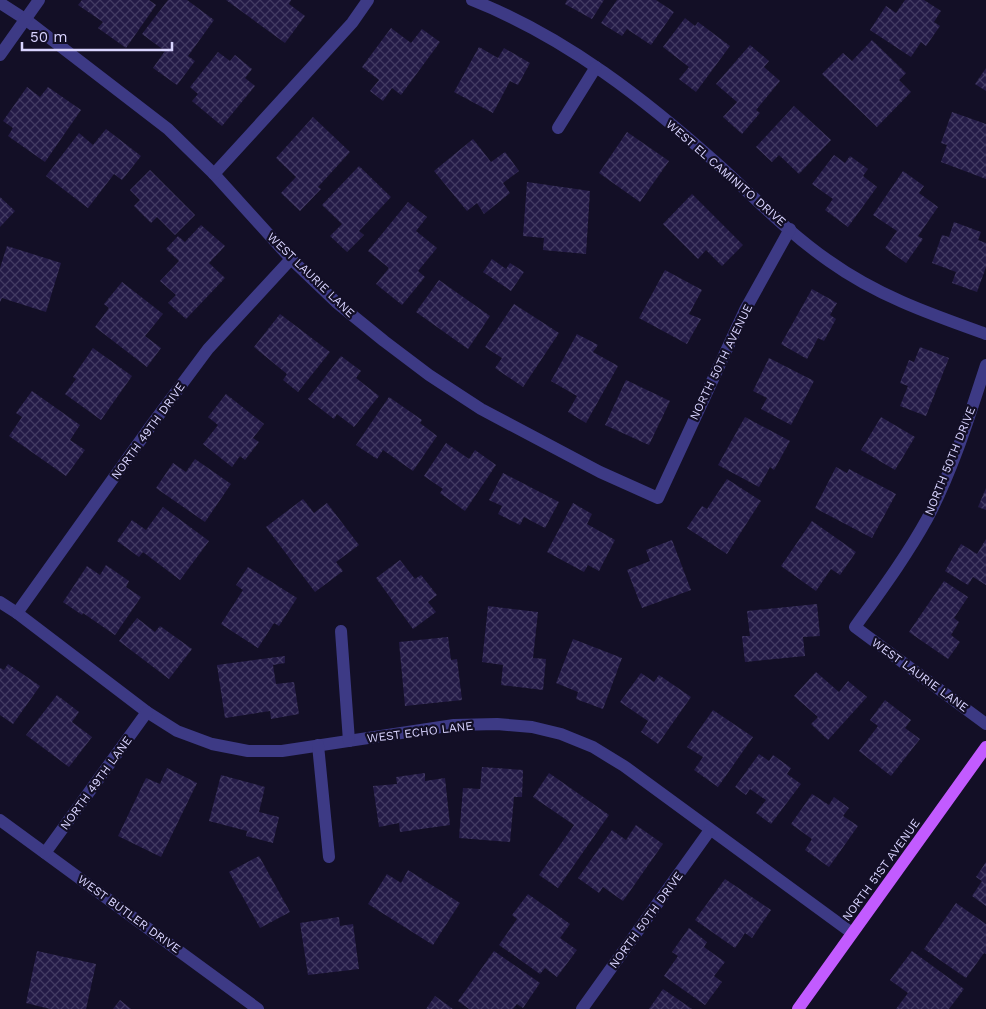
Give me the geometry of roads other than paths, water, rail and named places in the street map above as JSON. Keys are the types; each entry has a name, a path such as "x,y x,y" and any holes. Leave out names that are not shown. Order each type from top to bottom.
{"main road":[{"name":"NORTH 51ST AVENUE","path":"798,1009 986,748"}],"street":[{"path":"0,55 39,0"},
{"path":"214,174 352,23 368,0"},
{"name":"WEST EL CAMINITO DRIVE","path":"472,0 499,11 549,38 596,67 644,101 829,261 876,290 914,308 986,334"},
{"name":"WEST LAURIE LANE","path":"0,3 25,19 168,129 214,174 291,259 336,302 429,375 481,409 536,439 600,472 658,498"},
{"path":"558,128 596,67"},
{"name":"NORTH 50TH AVENUE","path":"658,498 745,310 790,229"},
{"name":"NORTH 49TH DRIVE","path":"17,613 175,392 208,350 291,259"},
{"name":"NORTH 50TH DRIVE","path":"855,627 906,555 927,518 960,444 986,365"},
{"name":"WEST ECHO LANE","path":"0,602 148,712 177,731 212,744 248,751 282,751 454,726 497,724 561,734 593,747 624,766 852,933"},
{"name":"WEST LAURIE LANE","path":"855,627 986,724"},
{"path":"341,632 349,741"},
{"name":"NORTH 49TH LANE","path":"46,853 148,712"},
{"path":"318,745 329,856"},
{"name":"WEST BUTLER DRIVE","path":"0,820 258,1009"},
{"name":"NORTH 50TH DRIVE","path":"582,1009 710,830"}]}
